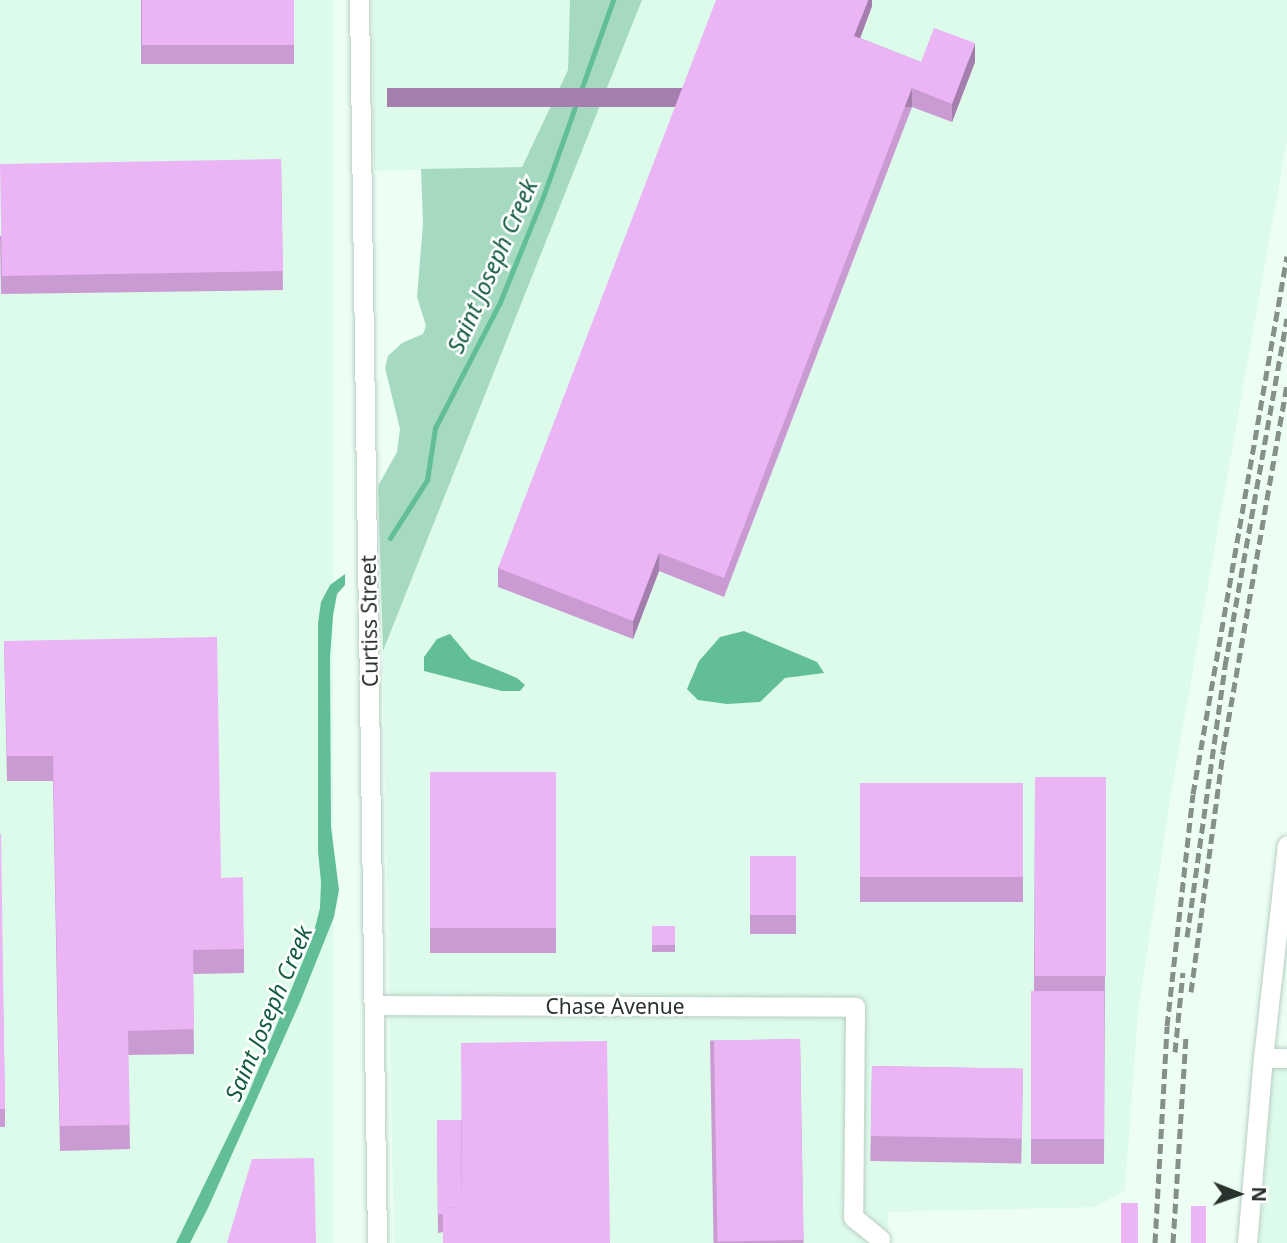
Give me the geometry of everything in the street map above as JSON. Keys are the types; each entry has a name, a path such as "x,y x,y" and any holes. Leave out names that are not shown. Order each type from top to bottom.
{"street":[{"name":"Curtiss Street","path":"359,0 377,1243"},
{"path":"1247,1243 1263,1058 1287,845"},
{"name":"Chase Avenue","path":"375,1005 855,1007 853,1217 880,1239"},
{"path":"1263,1058 1287,1058"}],"shaded area":[{"path":"0,0 333,0 333,1243 0,1243"},
{"path":"372,0 570,0 568,70 522,167 374,171"},
{"path":"570,0 642,0 383,651 378,486 397,452 400,429 385,368 388,356 402,343 423,334 426,326 417,297 423,224 421,169 522,167 568,70"},
{"path":"642,0 1287,0 1287,140 1171,794 1138,1013 1125,1190 1096,1207 888,1212 888,1230 881,1243 394,1243 383,651"},
{"path":"345,574 345,585 337,594 333,616 330,657 331,827 339,890 334,917 300,1002 208,1208 190,1243 176,1243 247,1097 312,939 320,908 318,623 321,602 330,585"},
{"path":"744,631 817,662 824,673 785,678 760,702 727,704 698,700 687,689 699,661 720,637"},
{"path":"450,634 471,659 517,678 525,685 520,691 502,691 424,671 424,657 437,639"},
{"path":"1273,1065 1287,1065 1287,1243 1259,1243"}],"building":[{"path":"142,0 294,0 294,45 142,45"},
{"path":"716,0 868,0 854,36 921,62 934,28 975,43 952,104 912,88 724,578 659,553 633,621 498,568"},
{"path":"281,159 283,271 2,276 0,164"},
{"path":"217,637 221,878 243,877 244,949 193,950 194,1029 128,1031 130,1125 60,1126 53,756 7,756 4,641"},
{"path":"430,772 556,772 556,928 430,928"},
{"path":"1035,777 1106,777 1106,976 1035,976"},
{"path":"860,783 1023,783 1023,877 860,877"},
{"path":"1,834 5,1109 0,1109"},
{"path":"750,856 796,856 796,915 750,915"},
{"path":"652,926 675,926 675,945 652,945"},
{"path":"1031,991 1104,991 1104,1139 1031,1139"},
{"path":"800,1039 804,1240 718,1241 714,1041"},
{"path":"607,1041 610,1243 443,1243 443,1208 462,1207 461,1043"},
{"path":"872,1066 1023,1069 1022,1139 871,1136"},
{"path":"437,1120 461,1120 462,1207 443,1208 443,1214 438,1214"},
{"path":"314,1158 316,1243 227,1243 252,1159"},
{"path":"1121,1203 1138,1203 1138,1243 1121,1243"},
{"path":"1191,1206 1206,1206 1206,1243 1191,1243"}],"waterway":[{"name":"Saint Joseph Creek","path":"390,538 427,480 435,428 500,302 544,194 613,0"}],"railway":[{"path":"1155,1243 1167,1026 1193,794 1287,256"},
{"path":"1187,937 1225,666 1287,318"},
{"path":"1191,992 1223,751 1287,384"},
{"path":"1175,1052 1183,972"},
{"path":"1173,1243 1186,1037"}]}
